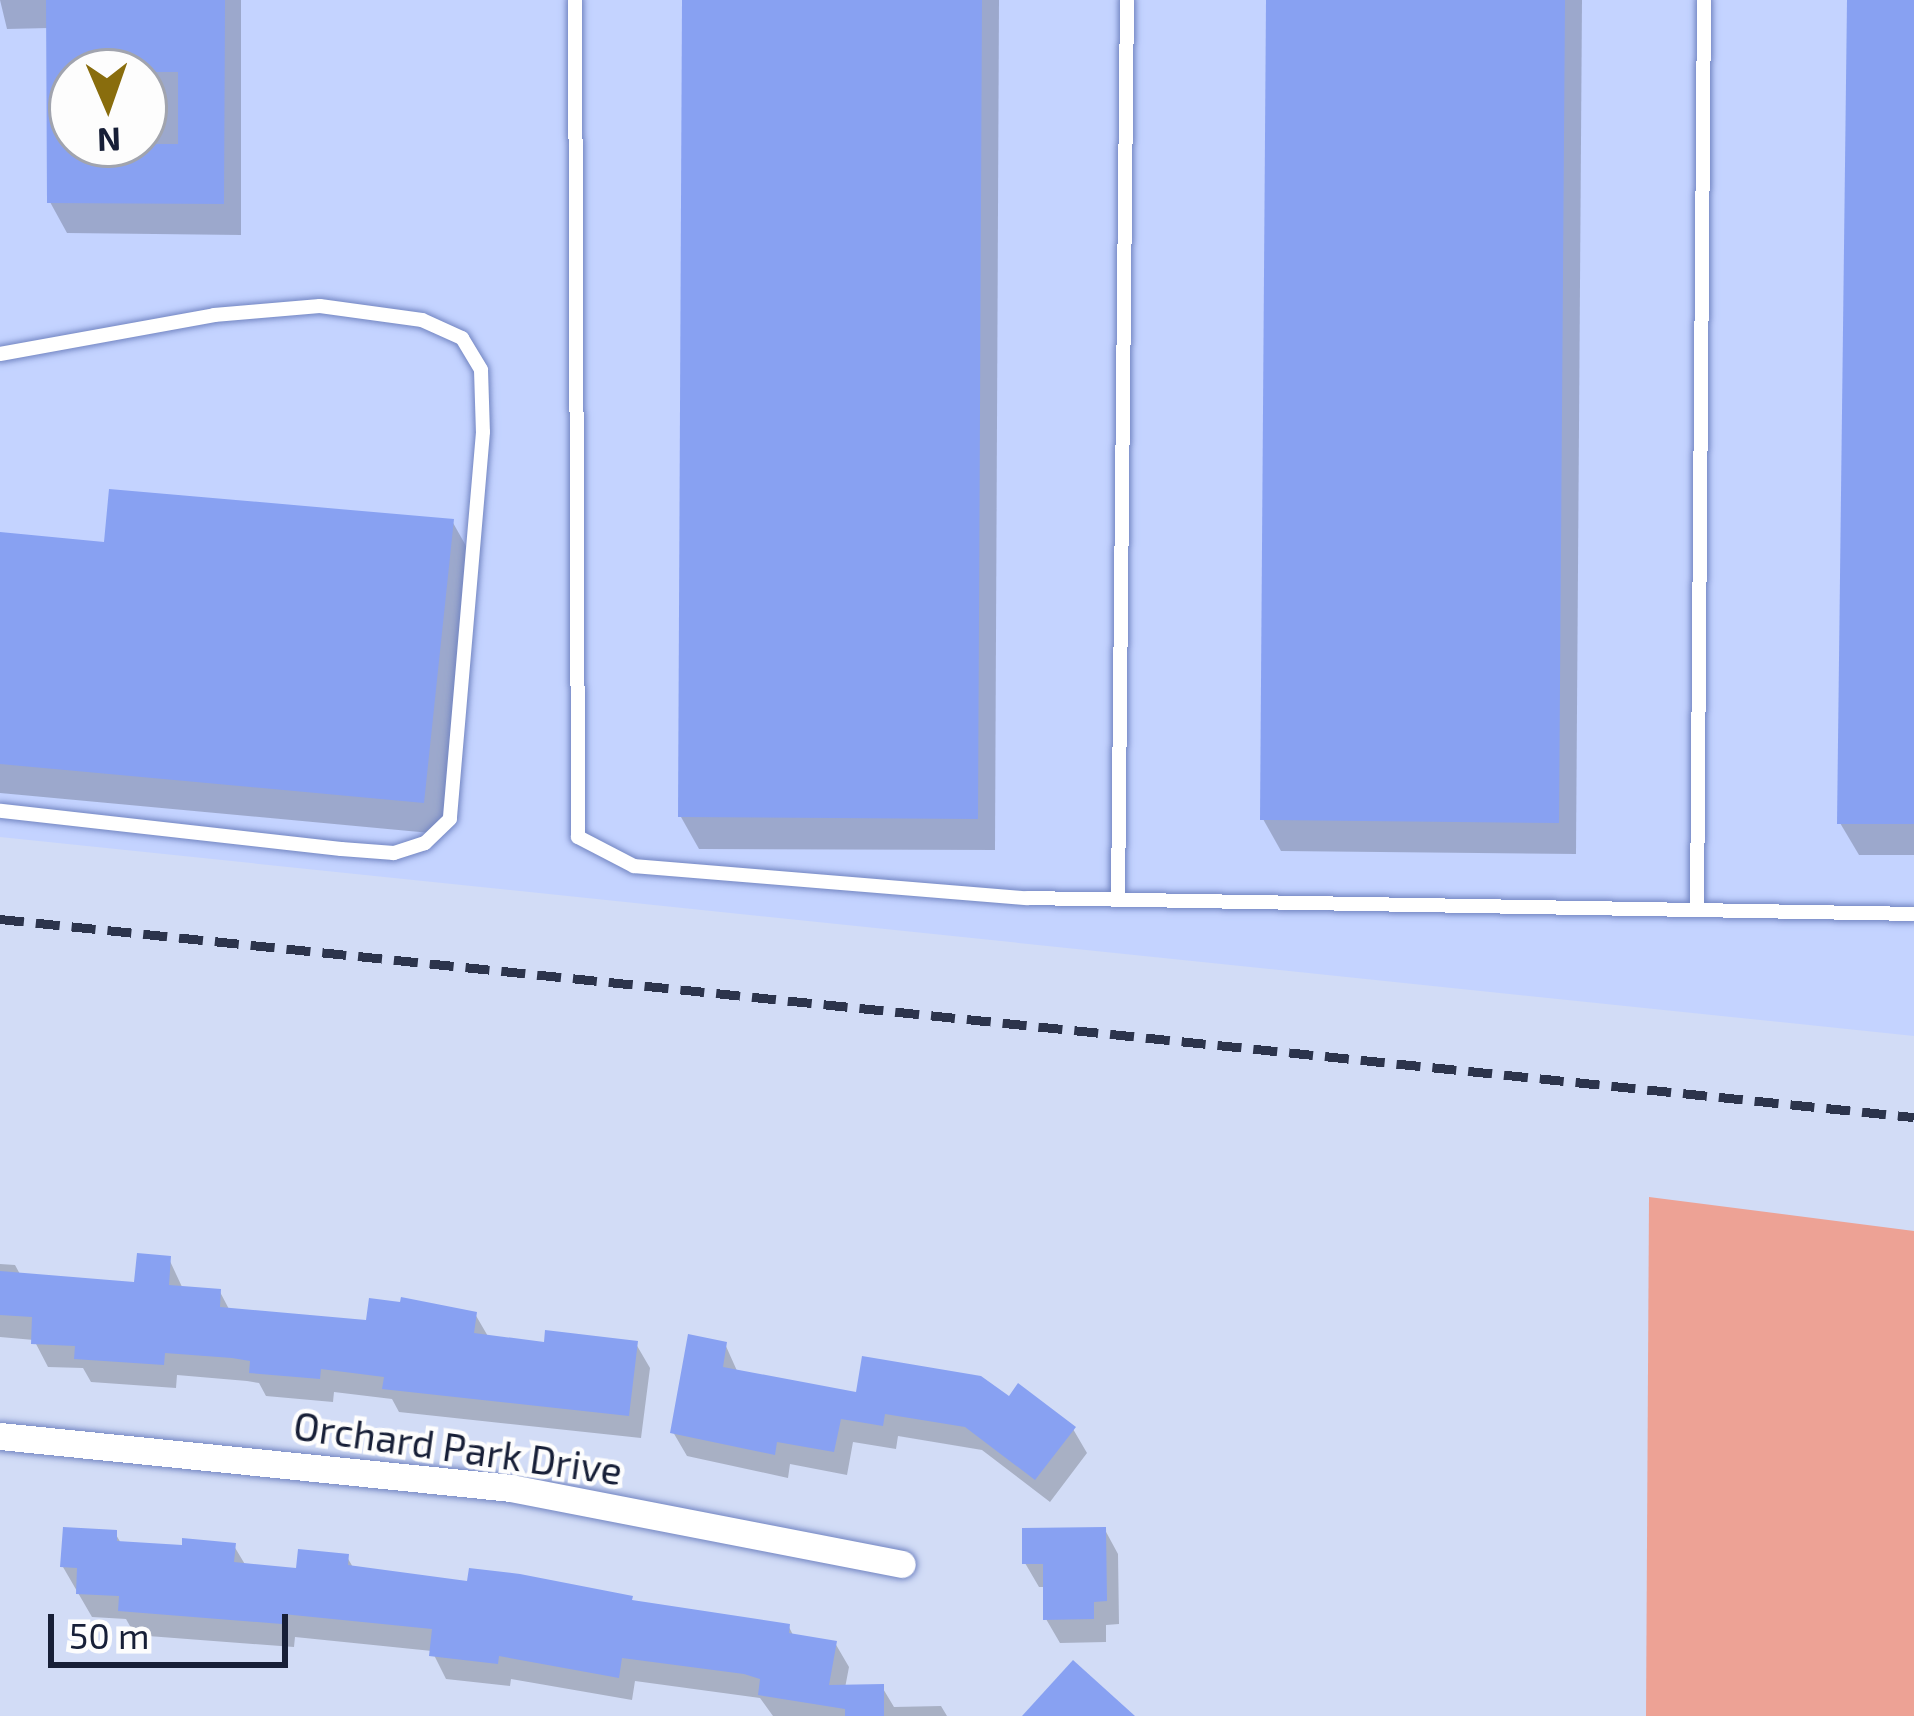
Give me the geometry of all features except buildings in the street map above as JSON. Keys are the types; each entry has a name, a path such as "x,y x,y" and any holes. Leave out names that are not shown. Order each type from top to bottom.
{"street":[{"name":"Orchard Park Drive","path":"0,1436 511,1488 902,1564"}],"lane":[{"path":"574,0 578,837 634,866 1027,898 1914,914"},
{"path":"1118,900 1127,0"},
{"path":"1696,910 1704,0"},
{"path":"0,354 214,315 320,306 422,320 462,338 481,370 484,432 450,819 425,843 394,853 0,811"}],"shaded area":[{"path":"0,0 1914,0 1914,1036 0,837"},
{"path":"1649,1197 1914,1231 1914,1716 1646,1716"}],"railway":[{"path":"0,919 1914,1117"}]}
